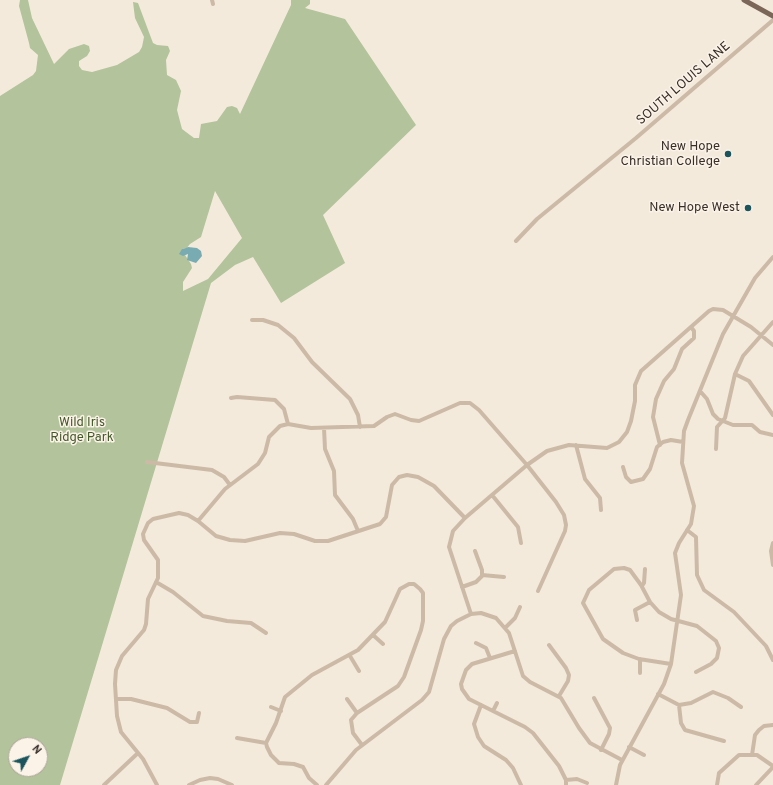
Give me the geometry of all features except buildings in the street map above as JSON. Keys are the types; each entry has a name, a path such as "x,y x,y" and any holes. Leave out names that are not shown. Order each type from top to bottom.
{"main road":[{"path":"744,0 773,16"}],"street":[{"name":"SOUTH LOUIS LANE","path":"516,241 537,219 636,138 773,20"},
{"path":"616,785 617,775 622,760 658,694 671,664 678,620 681,586 675,553 686,530 691,524 694,506 684,475 682,463 683,442 688,420 723,334 732,316 755,278 773,257"},
{"path":"471,614 451,554 449,543 453,531 465,518 526,465 547,451 576,445 607,448 614,446 624,438 634,408 635,385 640,372 713,309 718,309 732,316 761,335 773,345"},
{"path":"252,320 263,320 278,325 294,338 312,362 350,399 358,415 360,427"},
{"path":"716,449 717,427 726,418 735,374 743,356 773,322"},
{"path":"660,445 653,417 656,399 664,381 674,369 682,349 694,338 694,330 691,327"},
{"path":"735,374 750,381 773,415"},
{"path":"700,391 707,399 713,414 723,421 733,425 752,425 760,432 773,435"},
{"path":"231,398 237,397 275,400 284,409 288,424"},
{"path":"198,521 230,485 258,464 265,453 270,435 278,427 288,424 311,428 360,427 375,425 387,417 395,414 411,420 419,421 460,403 470,404 479,410 526,465 559,506 564,515 566,525 538,591"},
{"path":"324,428 325,449 334,471 334,494 353,519 358,531"},
{"path":"623,467 626,477 631,482 643,479 650,469 657,447 671,440 683,442"},
{"path":"576,445 585,479 600,498 601,510"},
{"path":"147,462 212,470 224,477 230,485"},
{"path":"157,785 138,753 121,732 117,716 116,699 116,670 122,656 144,630 146,624 148,599 159,572 158,560 144,540 143,534 148,523 153,519 168,514 179,513 188,515 198,521 216,536 235,541 245,541 280,533 294,534 315,541 325,542 374,527 383,521 392,485 397,479 404,475 418,477 434,486 465,518"},
{"path":"492,495 518,527 521,542"},
{"path":"686,530 696,537 697,575 704,590 734,612 766,646 773,660"},
{"path":"773,543 771,551 773,566"},
{"path":"462,587 476,582 482,575 482,570 475,551"},
{"path":"671,664 640,659 622,653 603,639 584,603 589,590 614,569 618,568 630,570 642,586 650,602 659,612 671,619 697,626 718,644 718,654 715,661 696,672"},
{"path":"642,586 644,583 645,570"},
{"path":"482,575 504,577"},
{"path":"156,582 173,592 203,616 227,621 251,623 266,633"},
{"path":"317,785 309,778 302,767 294,764 283,764 275,760 268,751 266,743 281,711 285,697 290,691 318,672 350,656 373,635 389,616 400,589 409,584 414,584 422,593 423,621 404,677 393,690 357,713 351,720 350,724 355,736 362,745"},
{"path":"637,620 635,610 650,602"},
{"path":"505,628 514,618 520,607"},
{"path":"326,785 345,762 362,745 422,700 429,692 434,680 446,633 457,621 471,614 481,613 496,618 505,628 512,639 523,676 530,682 559,696 566,703 585,737 601,750 622,760"},
{"path":"373,635 383,644"},
{"path":"476,643 486,648 490,658"},
{"path":"549,644 566,668 569,675 568,681 559,696"},
{"path":"515,651 472,664 466,670 462,684 464,694 469,699 525,726 533,733 559,766 566,780 566,785"},
{"path":"350,656 359,671"},
{"path":"640,659 640,673"},
{"path":"658,694 679,705 691,703 713,692 728,698 741,707"},
{"path":"116,699 130,698 167,708 190,722 197,722 199,713"},
{"path":"594,698 610,728 609,734 601,750"},
{"path":"347,699 357,713"},
{"path":"494,711 498,703"},
{"path":"481,705 474,724 478,737 484,746 506,760 513,768 521,785"},
{"path":"679,705 681,723 686,730 724,741"},
{"path":"271,707 281,711"},
{"path":"752,755 755,735 759,730 773,725"},
{"path":"237,738 266,743"},
{"path":"629,747 644,755"},
{"path":"104,785 138,753"},
{"path":"717,785 719,772 739,755 752,755 764,759 773,766 756,785"},
{"path":"189,785 200,780 210,778 218,779 232,785"},
{"path":"566,780 577,779 587,783"}],"green space":[{"name":"Wild Iris Ridge Park","path":"20,0 28,0 32,18 54,64 69,49 84,44 89,46 90,51 87,56 79,61 79,66 82,70 92,72 117,65 139,52 142,47 144,37 135,18 133,2 138,3 153,43 168,46 170,51 166,60 167,75 176,80 181,91 177,110 182,129 194,138 199,138 201,124 217,121 227,107 232,106 237,108 240,114 291,5 291,0 310,0 310,4 305,8 345,19 416,125 323,215 345,263 281,303 253,257 235,265 211,283 60,785 0,785 0,96 33,75 36,71 38,55 30,48 19,6","holes":["215,191 242,238 208,279 183,291 183,282 192,268 185,255 185,250 190,244 201,237"]}],"water":[{"path":"188,247 197,248 201,251 202,256 196,263 187,260 188,254 183,256 179,254 182,249"}],"place":[{"name":"New Hope Christian College","path":"728,154"},
{"name":"New Hope West","path":"748,208"}]}
